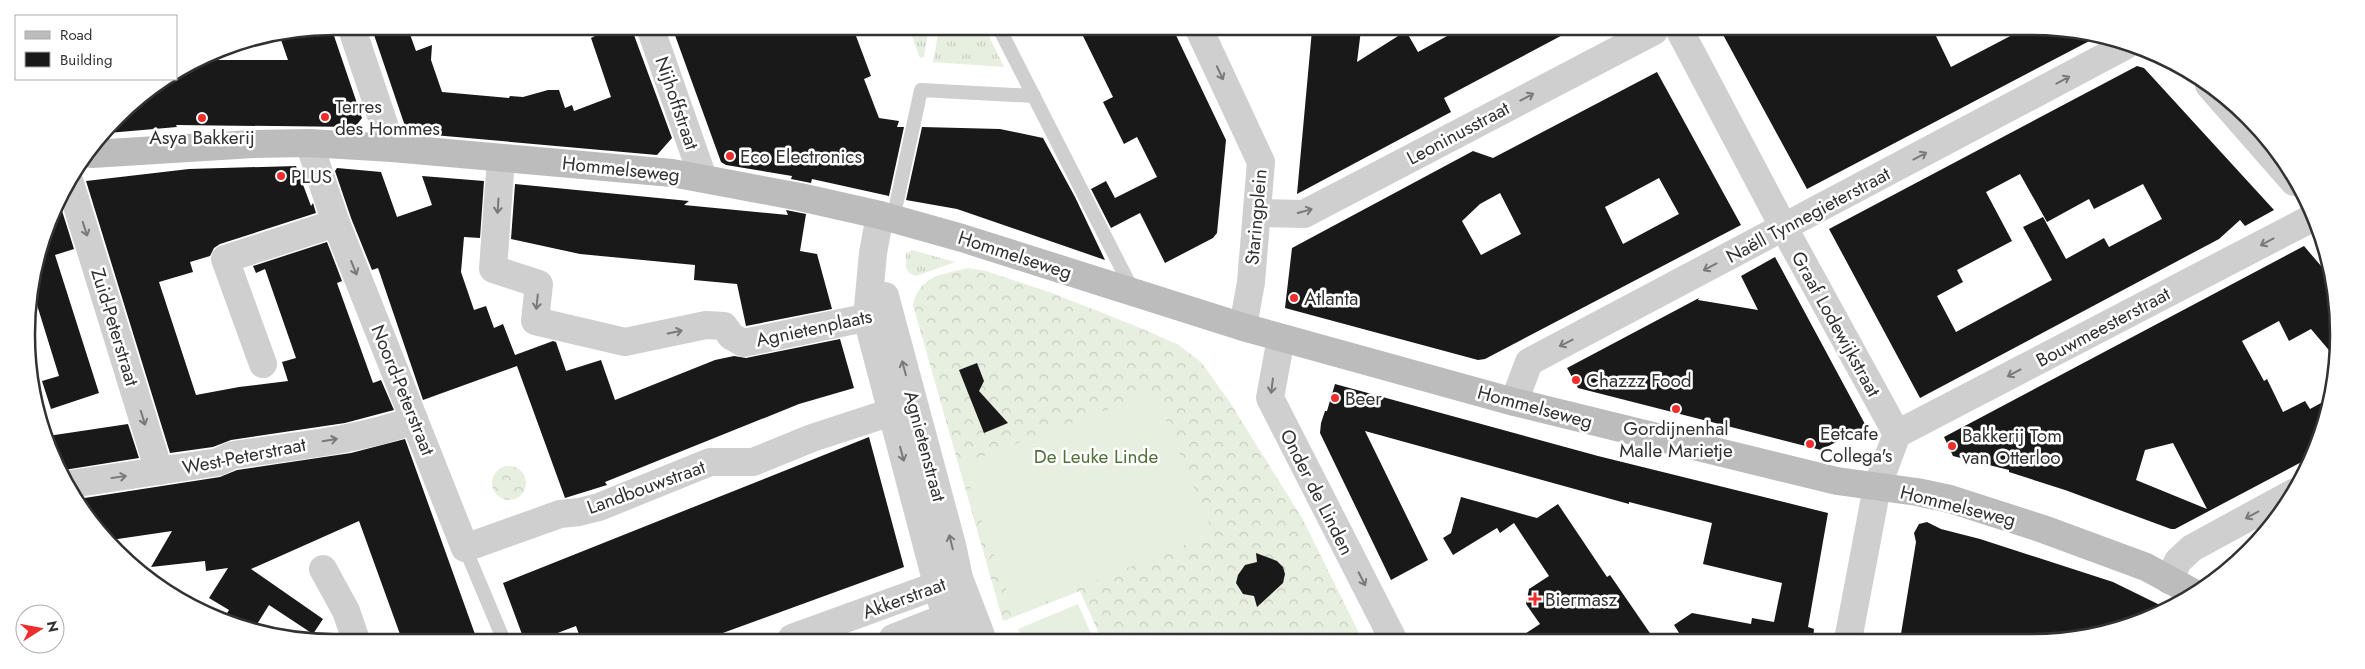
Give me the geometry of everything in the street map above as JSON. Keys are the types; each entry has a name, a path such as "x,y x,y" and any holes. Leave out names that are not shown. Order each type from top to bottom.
{"street":[{"path":"354,35 392,148"},
{"name":"Nijhoffstraat","path":"653,35 703,178"},
{"name":"Staringplein","path":"1202,35 1261,162 1251,282 1243,327"},
{"name":"Leoninusstraat","path":"1257,213 1304,214 1646,35"},
{"name":"Graaf Lodewijkstraat","path":"1682,35 1784,228 1897,434"},
{"name":"Naëll Tynnegieterstraat","path":"1514,402 1529,362 2120,49"},
{"path":"2239,120 2271,156"},
{"name":"Hommelseweg","path":"96,153 253,144 308,143 392,148 672,173 703,178 887,217 971,241 1243,327 1514,402 1837,482 1950,499 2043,529 2146,567 2180,586"},
{"name":"Noord-Peterstraat","path":"308,143 336,223 465,548"},
{"name":"Agnietenplaats","path":"501,158 493,269 539,284 535,321 625,342 706,325 724,326 732,336 743,343 878,315"},
{"name":"Zuid-Peterstraat","path":"72,190 159,471"},
{"name":"Agnietenstraat","path":"887,217 873,253 878,315 902,409 952,545 948,581 956,621 976,634"},
{"name":"Bouwmeesterstraat","path":"1897,434 2307,220"},
{"path":"263,364 225,258 336,223"},
{"name":"Onder de Linden","path":"1281,338 1270,398 1390,634"},
{"name":"Landbouwstraat","path":"465,548 560,514 599,507 710,462 753,462 812,438 902,409"},
{"name":"West-Peterstraat","path":"75,483 218,462 233,455 362,435 414,420"},
{"path":"1849,634 1877,487 1897,434"},
{"path":"2180,586 2178,561 2192,548 2281,500"},
{"path":"323,569 346,611 355,634"},
{"name":"Akkerstraat","path":"803,634 948,581"},
{"name":"Akkerstraat","path":"908,634 956,621"}],"lane":[{"path":"1003,35 1134,294"},
{"path":"887,217 921,90 1034,96"},
{"name":"Noord-Peterstraat","path":"465,548 501,634"}],"green space":[{"path":"912,35 928,35 924,57 920,58"},
{"path":"938,35 988,35 1004,67 933,62"},
{"path":"912,250 955,262 916,276 909,273 906,267 906,253"},
{"name":"De Leuke Linde","path":"968,268 986,271 1052,293 1177,344 1201,362 1229,401 1302,518 1360,634 1099,634 1080,591 1003,621 913,305 916,295 926,282 941,275"},
{"path":"1154,392 1213,533 1015,614 962,464"},
{"path":"509,466 516,467 521,471 525,476 525,490 521,495 516,499 509,500 502,499 497,495 493,490 492,483 493,476 497,471 502,467"},
{"path":"1078,604 1091,634 1021,634 1018,629"}],"building":[{"path":"334,35 362,118 355,127 176,125 177,127 113,133 137,109 168,85 216,60 288,60 281,40"},
{"path":"374,35 410,35 416,51 432,45 431,60 442,92 509,98 510,96 523,97 548,90 559,90 565,108 572,105 574,111 611,97 591,38 595,35 634,35 672,138 657,155 411,133 406,129"},
{"path":"675,35 856,35 871,76 864,79 879,118 899,121 897,127 904,127 889,196 812,179 811,183 791,179 792,176 726,165 721,162"},
{"path":"1176,35 1226,140 1217,233 1213,238 1165,263 1140,213 1111,228 1091,189 1106,181 1115,198 1157,177 1137,137 1124,144 1103,102 1113,97 1083,36"},
{"path":"1312,35 1360,35 1357,62 1400,35 1408,35 1418,52 1449,35 1563,35 1444,98 1451,112 1297,194"},
{"path":"1723,35 1935,35 1951,67 2012,35 2050,36 2089,41 1807,189"},
{"path":"2137,66 2144,68 2274,210 2245,226 2240,220 2219,239 1920,398 1829,229","holes":["2020,174 2047,222 2089,199 2094,209 2143,184 2162,219 2109,247 2104,238 2066,259 2043,217 2023,227 2052,280 1956,332 1937,296 1963,282 1957,270 2012,241 1986,192"]},
{"path":"1657,72 1741,225 1485,359 1478,360 1285,308 1292,248 1473,151 1493,158","holes":["1659,178 1679,214 1623,244 1605,207","1500,193 1521,234 1481,255 1462,221 1480,204"]},
{"path":"922,127 1000,129 1043,138 1075,197 1105,260 957,209 906,200"},
{"path":"296,166 311,206 313,203 316,213 220,244 214,248 210,256 190,262 193,272 159,282 196,395 288,381 282,362 296,358 265,269 256,273 253,266 327,242 342,281 337,283 373,383 381,380 394,410 345,423 231,440 213,447 170,453 86,181 189,169"},
{"path":"337,168 381,172 397,217 432,205 422,176 484,181 480,238 464,237 461,272 474,310 486,306 494,328 503,324 515,355 553,341 556,342 566,371 601,360 615,400 715,360 734,356 746,358 840,339 854,388 799,404 605,482 607,485 565,498 517,366 423,400 378,268 372,270 351,218 335,171"},
{"path":"515,184 689,201 684,205 788,215 786,210 806,214 800,251 817,254 832,309 746,326 737,284 694,280 695,265 580,254 511,239"},
{"path":"62,211 74,249 55,255 99,393 51,409 42,381 59,376 37,305 45,257"},
{"path":"2304,246 2322,267 2329,315 2329,350 2311,329 2289,341 2279,321 2242,341 2264,381 2267,379 2283,412 2305,401 2310,409 2322,402 2314,431 2301,462 2175,529 2009,472 2009,470 1953,456 1944,437","holes":["2173,443 2207,509 2136,480 2145,450"]},
{"path":"1775,257 1866,426 1821,450 1578,388 1567,368 1699,298 1698,300 1758,310 1741,276"},
{"path":"977,363 984,381 979,391 1008,423 984,433 959,370"},
{"path":"1335,384 1598,456 1828,513 1808,627 1814,629 1814,634 1680,634 1674,625 1692,613 1751,624 1752,618 1774,622 1782,583 1703,564 1712,523 1629,502 1629,504 1365,431 1428,560 1391,580 1320,433 1321,423 1325,411 1327,411"},
{"path":"128,424 139,458 67,469 53,435"},
{"path":"869,437 904,567 720,634 579,634 576,626 555,634 522,634 503,583"},
{"path":"405,439 475,634 400,634 359,521 251,569 323,619 314,633 269,605 257,624 227,614 229,610 209,598 228,568 206,571 205,561 151,567 172,531 116,539 83,498 220,477 237,470 351,453"},
{"path":"1461,497 1537,518 1558,504 1607,577 1610,575 1651,634 1525,634 1540,624 1526,604 1529,589 1549,576 1514,523 1500,533 1497,528 1453,555 1443,538 1451,533"},
{"path":"1927,522 1941,529 1980,539 2113,582 2159,605 2108,624 2070,631 2030,634 1901,634 1916,542 1914,533 1919,524"},
{"path":"1256,553 1277,561 1283,567 1285,574 1283,583 1257,607 1254,596 1243,594 1236,583 1238,575 1245,565 1257,562"}],"place":[{"name":"Terres des Hommes","path":"325,117"},
{"name":"Asya Bakkerij","path":"202,118"},
{"name":"Eco Electronics","path":"730,156"},
{"name":"PLUS","path":"281,176"},
{"name":"Atlanta","path":"1294,298"},
{"name":"Chazzz Food","path":"1576,380"},
{"name":"Beer","path":"1335,398"},
{"name":"Gordijnenhal Malle Marietje","path":"1676,409"},
{"name":"Eetcafe Collega's","path":"1810,444"},
{"name":"Bakkerij Tom van Otterloo","path":"1952,446"},
{"name":"Biermasz","path":"1535,599"}]}
